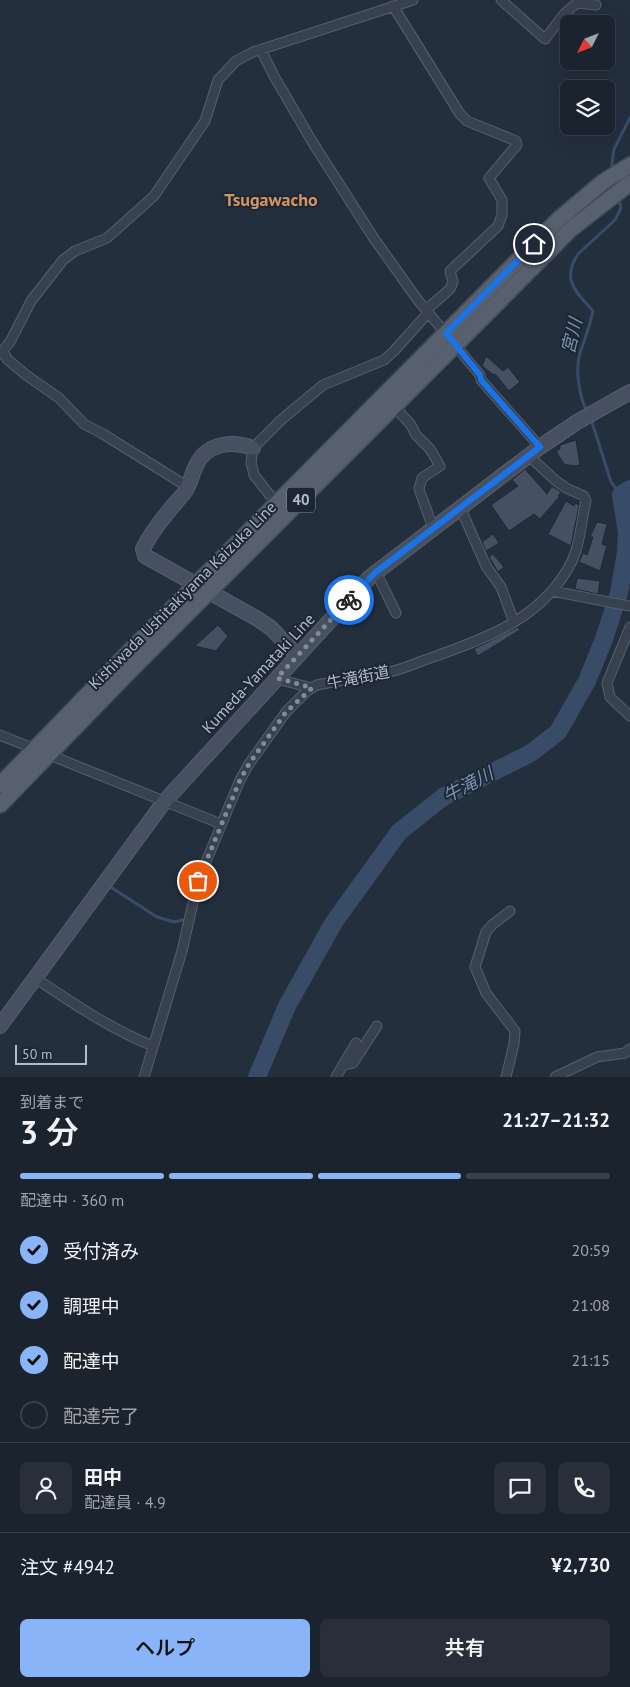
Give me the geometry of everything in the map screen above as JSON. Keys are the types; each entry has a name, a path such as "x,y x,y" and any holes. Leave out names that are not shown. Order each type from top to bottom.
{"main road":[{"name":"Kishiwada Ushitakiyama Kaizuka Line","path":"0,805 43,752 202,588 394,406 450,339 559,219 603,182 630,165"},
{"name":"Kishiwada Ushitakiyama Kaizuka Line","path":"202,588 276,503 450,339 571,229 629,183"},
{"name":"Kishiwada Ushitakiyama Kaizuka Line","path":"0,785 43,752"}],"street":[{"path":"188,488 84,424 59,398 26,376 2,353 10,342 31,301 63,260 75,251 107,238 154,196 205,121 218,80 236,61 261,50 413,0"},
{"path":"501,0 545,39 565,13 577,3 596,6"},
{"path":"276,503 254,475 251,462 253,448 281,420 323,385 384,360 394,351 427,311 450,289 453,282 450,271 498,226 502,215 502,200 490,183 489,178 517,146 516,141 467,121 460,114 397,4"},
{"path":"261,50 313,142 373,237 427,311 535,451"},
{"name":"Kumeda-Yamataki Line","path":"0,1026 164,802 376,572 535,451 577,422 630,392"},
{"path":"394,406 411,425 416,435 430,449 440,466 422,478 419,489 433,528"},
{"path":"253,448 229,443 210,450 202,457 195,467 188,488 143,548 145,556 271,628 298,656"},
{"name":"牛滝街道","path":"144,1077 182,952 198,881 221,824 249,764 286,712 317,685 391,672 473,643 498,632 533,610 552,591 574,555 586,501 584,496 566,488 555,480 535,451"},
{"path":"460,507 486,566 500,587 514,622"},
{"path":"376,572 396,613"},
{"path":"552,591 630,606"},
{"path":"630,627 608,683 610,697 630,716"},
{"path":"277,678 312,688"},
{"path":"0,734 221,824"},
{"path":"506,1077 514,1044 514,1031 486,993 476,967 486,932 510,911"},
{"path":"35,978 92,1016 133,1038 153,1046"},
{"path":"343,1065 353,1063 377,1026"},
{"path":"336,1077 356,1043"},
{"path":"555,1077 598,1057 625,1053 630,1049"}],"building":[{"path":"486,356 503,371 508,367 520,382 509,391 495,374 482,366"},
{"path":"576,440 580,465 564,464 556,451 560,449 560,445"},
{"path":"525,469 547,494 552,486 561,492 558,496 560,496 540,519 534,514 509,531 491,505 518,486 512,480"},
{"path":"566,501 574,506 575,503 579,505 571,546 548,534"},
{"path":"597,522 607,524 602,544 607,546 600,571 579,562 583,553 587,555 593,537 590,537"},
{"path":"493,534 499,543 486,551 482,542"},
{"path":"493,554 504,567 498,572 489,557"},
{"path":"577,578 600,581 598,594 575,589"},
{"path":"218,625 228,636 216,651 195,646"},
{"path":"518,627 520,630 478,656 474,649"}],"waterway":[{"name":"宮川","path":"611,171 614,149 630,118"},
{"name":"宮川","path":"587,411 580,391 578,367 580,353 593,311 576,291 571,278 571,271 578,254 615,220 621,208 619,199"},
{"name":"宮川","path":"591,419 611,482 621,495"},
{"name":"牛滝川","path":"257,1077 287,1006 334,922 399,832 443,797 531,753 558,732 587,681 604,639 619,593 626,552 627,533 621,495 630,489"},
{"path":"109,886 157,917 174,922 187,919"}],"way so far":[{"path":"198,881 240,780 249,764 286,712 312,688 277,678 349,600"}],"district":[{"name":"Tsugawacho","path":"271,200"}],"route":[{"path":"349,600 376,572 540,447 481,380 480,375 446,333 534,244"}]}
